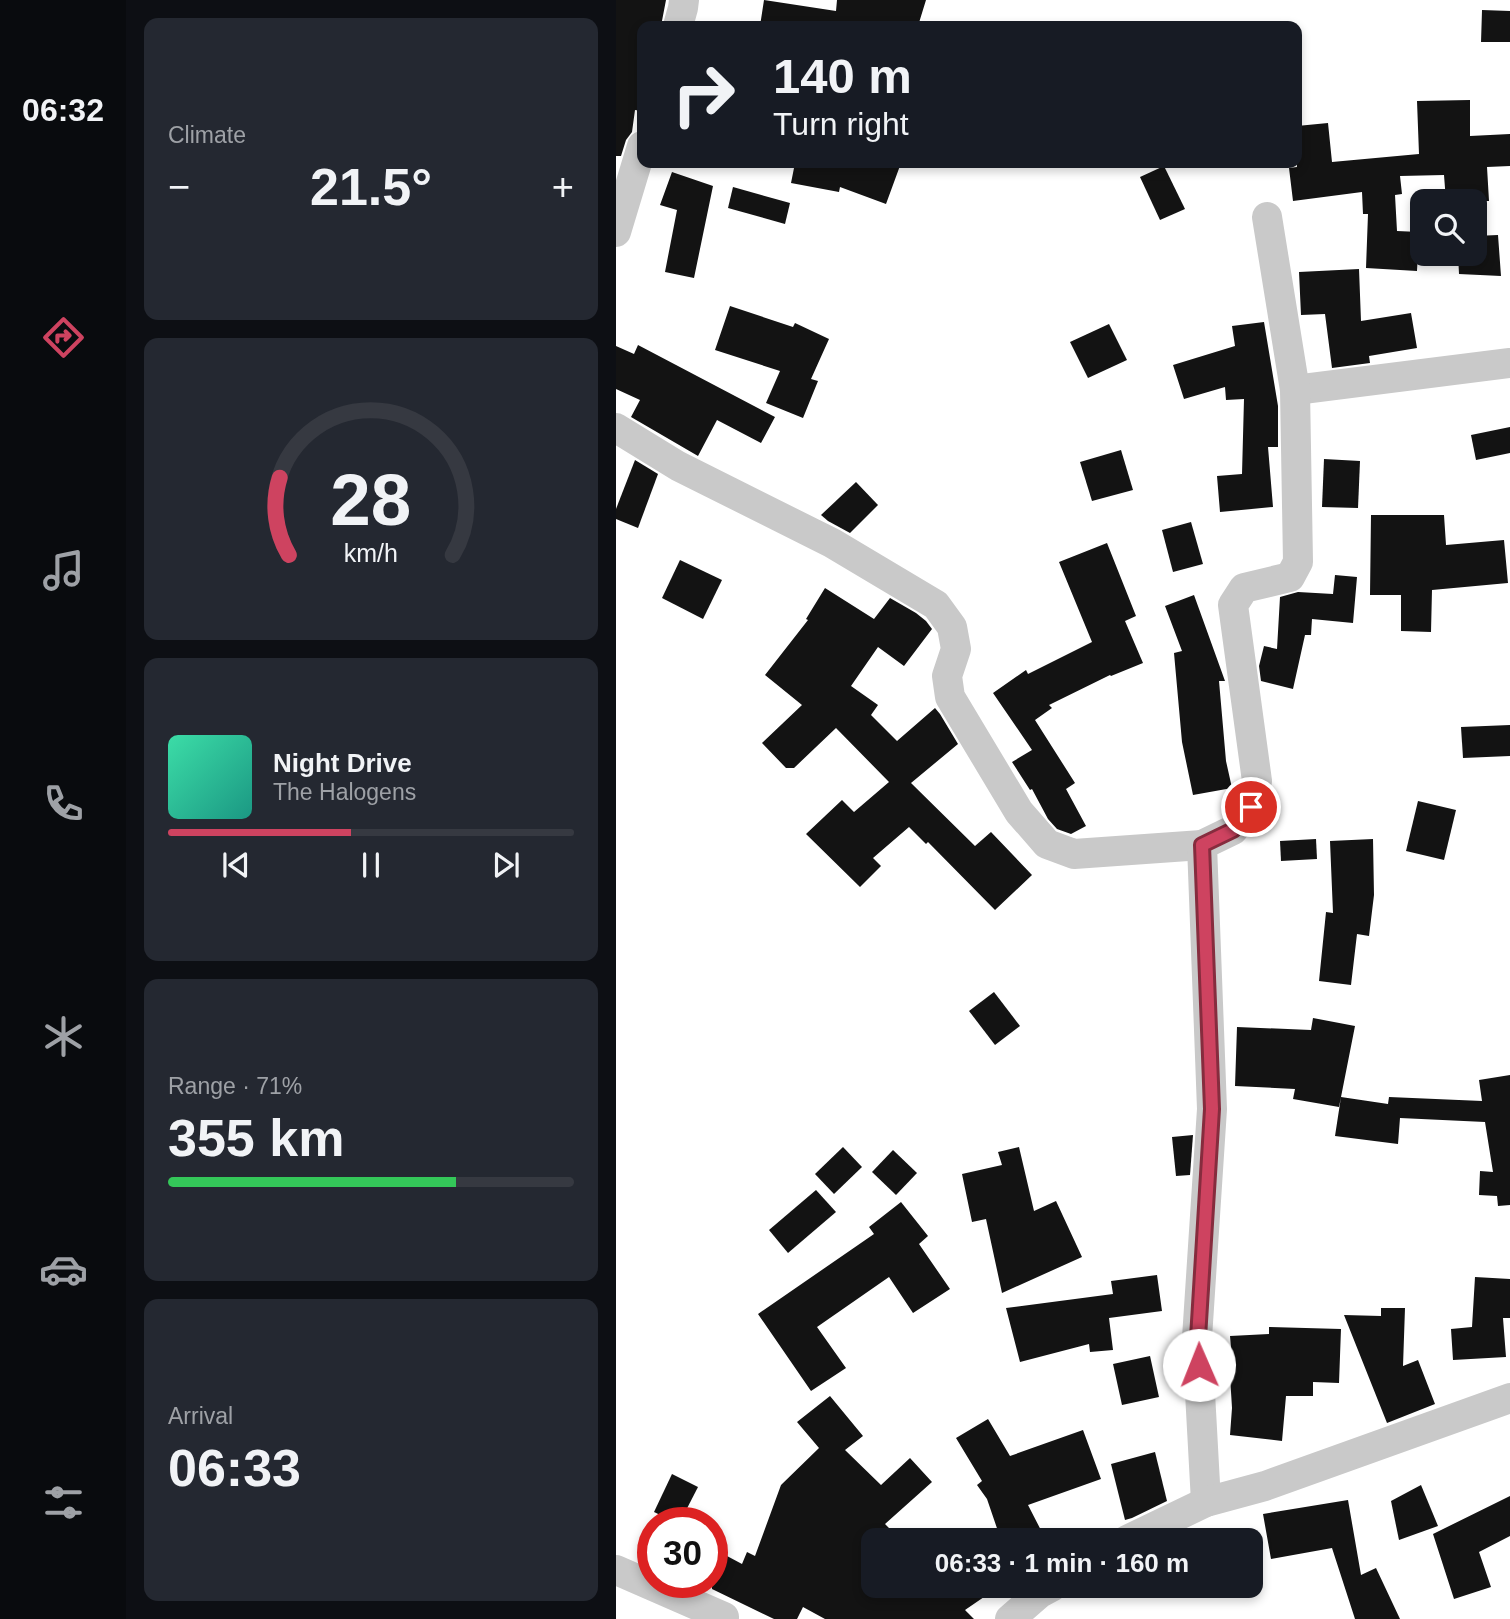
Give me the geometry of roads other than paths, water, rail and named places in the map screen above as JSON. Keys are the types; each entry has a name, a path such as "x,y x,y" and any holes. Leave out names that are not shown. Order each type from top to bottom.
{"street":[{"path":"679,21 684,0"},
{"path":"616,232 637,163"},
{"path":"616,428 678,466 832,543 936,605 952,626 956,649 947,676 950,696 1019,813 1047,844 1074,854 1202,845 1233,830 1251,807 1257,781 1233,605 1244,588 1290,577 1298,562 1295,390 1267,217"},
{"path":"1295,390 1510,363"},
{"path":"1202,845 1212,1109 1198,1338 1206,1502"},
{"path":"1151,1528 1206,1502 1265,1486 1510,1398"},
{"path":"616,1570 725,1618"},
{"path":"1010,1619 1034,1598"}]}
